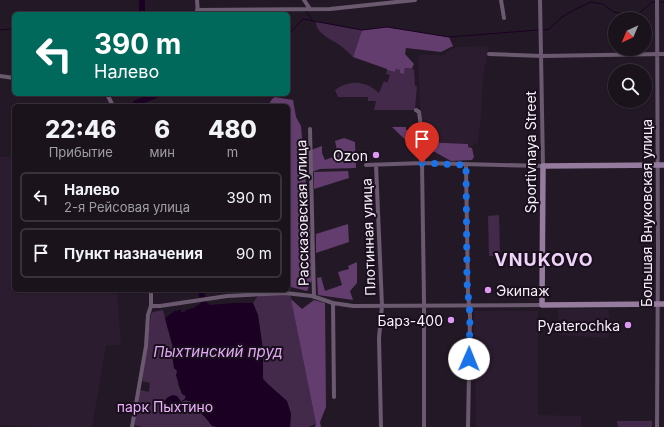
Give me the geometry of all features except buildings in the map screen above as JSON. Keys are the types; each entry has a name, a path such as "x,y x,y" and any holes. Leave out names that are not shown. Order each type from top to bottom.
{"street":[{"path":"197,0 198,12 330,9 415,0"},
{"path":"304,0 310,9"},
{"path":"371,0 371,5"},
{"path":"500,0 504,18"},
{"name":"Sportivnaya Street","path":"540,0 543,166 542,305"},
{"name":"Большая Внуковская улица","path":"657,0 657,54 661,165 657,304 657,427"},
{"path":"489,54 542,56 664,54"},
{"path":"0,76 12,78"},
{"path":"416,110 419,112 423,161 424,427"},
{"name":"Рассказовская улица","path":"310,129 314,297"},
{"path":"366,166 422,163 543,166 661,165"},
{"name":"Плотинная улица","path":"376,165 382,306 379,338 381,427"},
{"path":"466,165 467,286 469,306 468,427"},
{"path":"132,427 146,346 148,315 151,306 151,292"},
{"path":"151,306 245,294 285,293 314,297 333,303 352,306 664,304"},
{"path":"333,303 334,397"}],"shaded area":[{"path":"387,27 449,37 453,46 441,52 406,48 405,54 414,64 412,68 405,68 404,74 400,73 400,70 396,69 395,72 387,70 353,57 362,30"},
{"path":"489,46 483,77 478,142 468,147 468,144 422,142 418,57 421,55 446,55 446,52 456,47"},
{"path":"275,97 293,100 296,117 301,126 314,276 307,291 290,286 290,104 269,104"},
{"path":"392,127 406,127 406,130 420,130 420,151 417,151"},
{"path":"344,138 355,142 356,168 320,169 312,172 311,150 322,146 322,153 325,160 338,155 335,141"},
{"path":"422,142 468,144 468,147 472,148 474,157 472,160 451,161 432,149 426,148"},
{"path":"12,156 12,292 117,292 121,345 106,345 92,427 0,425 0,157"},
{"path":"348,171 349,178 314,189 314,172"},
{"path":"348,224 349,242 316,253 316,234"},
{"path":"357,262 357,283 350,291 353,300 318,295 317,278 321,277 325,291 342,285 338,272 349,269 348,266"},
{"path":"291,299 302,309 314,300 325,303 326,407 320,422 321,427 315,427 316,424"},
{"path":"558,309 609,309 609,338 559,335"},
{"path":"474,311 538,311 538,415 581,416 581,427 476,427"}],"green space":[{"path":"316,22 362,30 353,57 341,46 322,33"},
{"path":"405,68 412,68 414,70 415,86 417,86 416,110 374,110 376,101 368,101 368,97 338,97 335,90 346,84 358,83 369,86 379,93 384,81 387,83 390,75 386,74 387,70 395,72 396,69 401,70 404,74"},
{"path":"499,215 500,256 489,256 488,216"},
{"path":"260,293 290,293 316,424 308,427 290,427 291,414 287,401 263,379 263,350 258,315 253,303"},
{"name":"парк Пыхтино","path":"163,310 168,330 171,330 174,352 172,353 174,368 177,370 178,385 182,394 185,395 186,400 190,401 212,425 217,427 143,427 134,425 140,390 149,392 150,383 142,381 151,314 153,312"},
{"path":"617,421 652,421 652,427 618,427"}],"water":[{"name":"Пыхтинский пруд","path":"203,303 208,303 210,305 253,303 258,315 263,350 263,379 287,401 291,414 290,427 212,426 190,401 184,400 186,396 182,394 176,375 177,371 174,368 172,354 174,352 165,318 176,310 177,312 178,310 181,310 181,312 184,312"},
{"path":"173,395 177,396 184,405 180,412 176,414 165,411 161,404 168,397"}],"waterway":[{"path":"142,0 142,12"},
{"path":"544,30 549,29 562,17 591,2 603,4 614,12 636,16 652,2 655,2"},
{"path":"306,11 312,20"},
{"path":"290,33 303,19 362,30 387,27 449,37 538,30"},
{"path":"0,30 12,29"},
{"path":"136,104 154,96"},
{"path":"201,292 204,305"}],"place":[{"name":"Ozon","path":"376,155"},
{"name":"Экипаж","path":"488,290"},
{"name":"Барз-400","path":"451,320"},
{"name":"Pyaterochka","path":"628,325"}],"district":[{"name":"VNUKOVO","path":"544,259"}],"route":[{"path":"422,163 466,165 467,282 470,316 469,359"}]}
